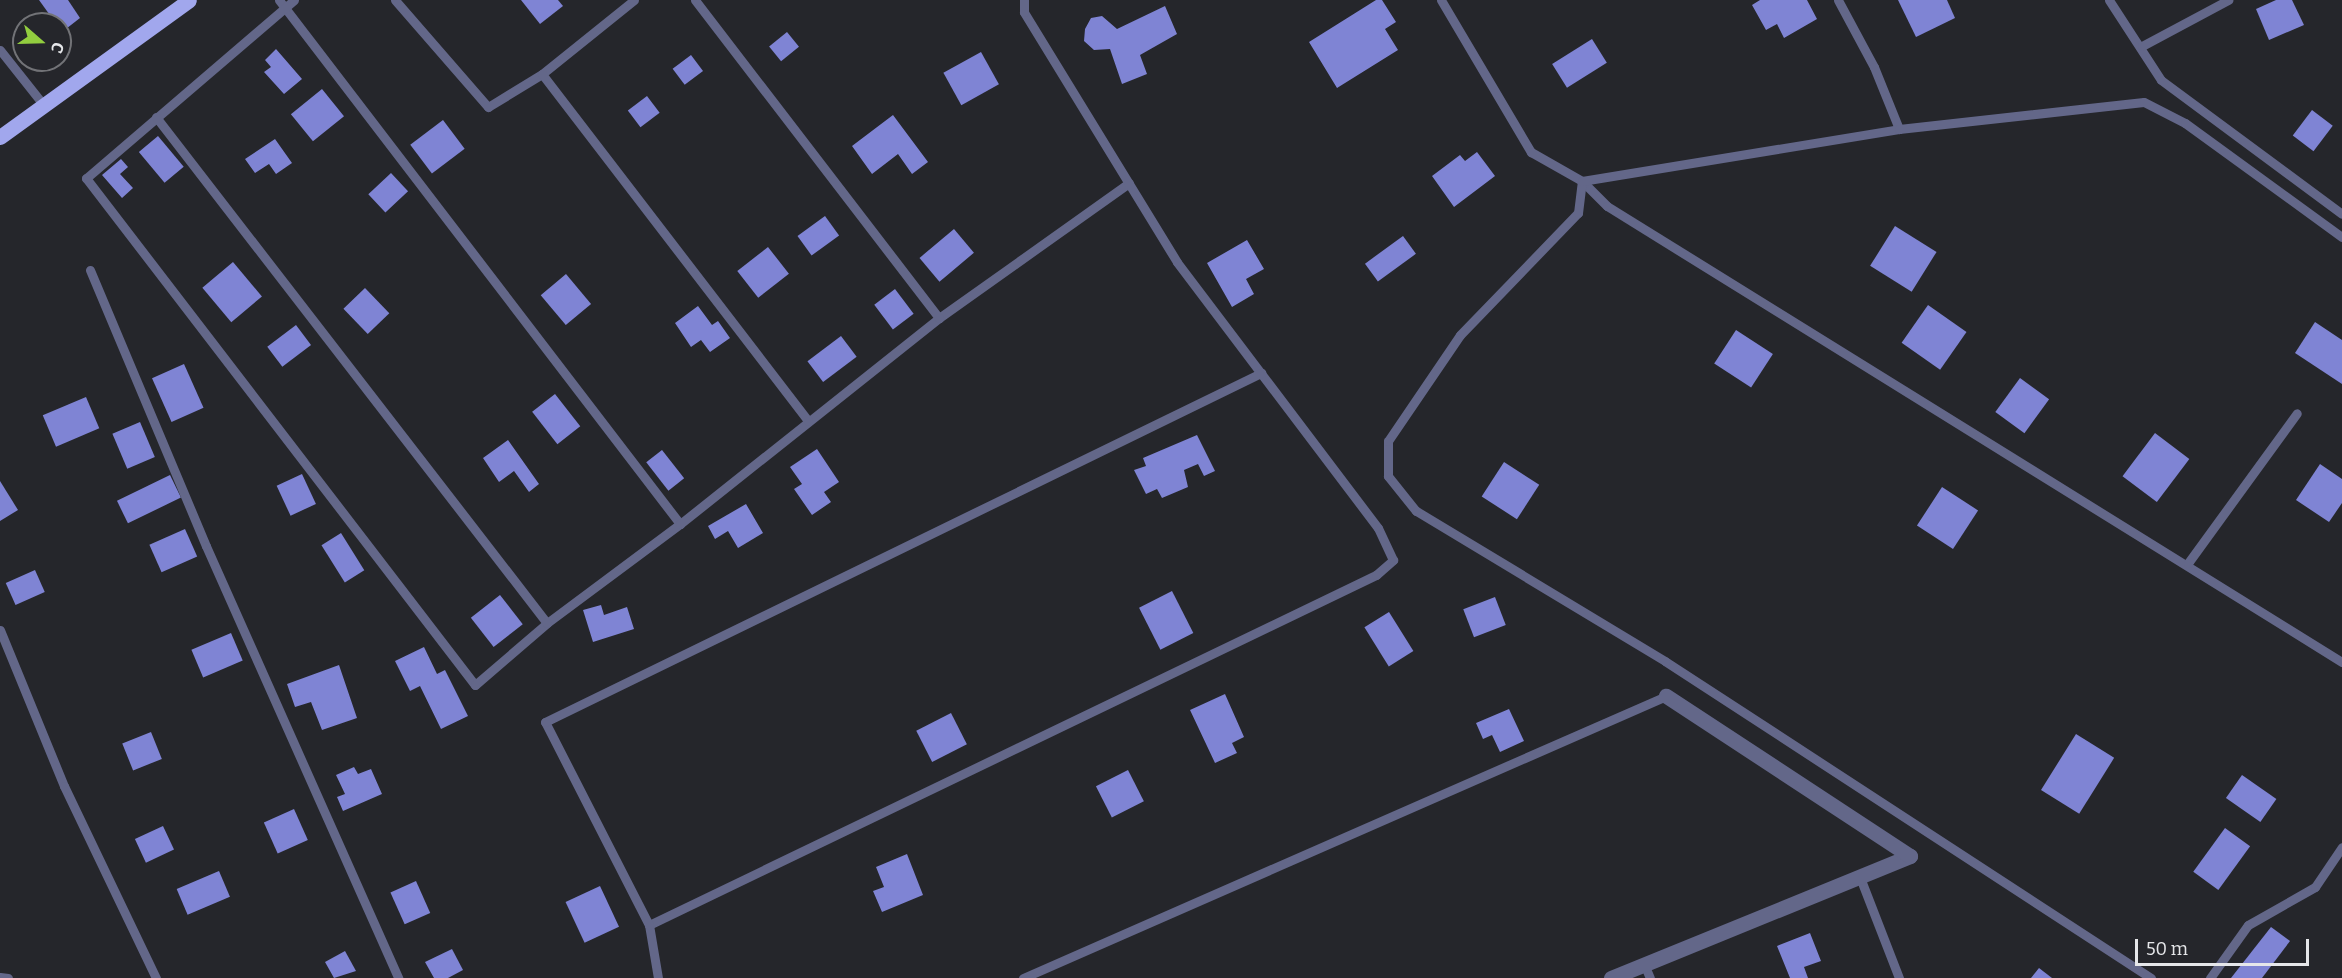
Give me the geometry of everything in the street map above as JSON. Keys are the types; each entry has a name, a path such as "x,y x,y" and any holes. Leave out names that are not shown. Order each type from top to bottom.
{"main road":[{"path":"0,137 42,103 189,0"}],"street":[{"path":"1611,978 1647,971 1861,880 1910,856 1666,696"}],"lane":[{"path":"294,0 281,3 86,178 474,685 548,622 680,524 939,318 1129,183"},
{"path":"395,0 488,107 542,74 634,0"},
{"path":"696,0 939,318"},
{"path":"649,925 1376,575 1393,560 1378,528 1178,262 1024,12 1024,0"},
{"path":"1441,0 1531,152 1582,181 1607,206 2188,563 2342,662"},
{"path":"1838,0 1874,67 1899,129"},
{"path":"2109,0 2142,46 2161,80 2342,214"},
{"path":"2142,46 2228,0"},
{"path":"281,3 680,524"},
{"path":"0,50 42,103"},
{"path":"542,74 808,421"},
{"path":"1582,181 1899,129 2144,102 2185,123 2342,237"},
{"path":"156,117 548,622"},
{"path":"1582,181 1578,213 1460,335 1388,441 1388,476 1416,511 1665,661 2151,978"},
{"path":"90,270 206,546 398,978"},
{"path":"658,978 649,925 545,722 1261,373"},
{"path":"2188,563 2297,413"},
{"path":"0,630 64,786 156,978"},
{"path":"1023,978 1666,696"},
{"path":"2210,978 2248,925 2315,886 2342,847"},
{"path":"1861,880 1899,978"},
{"path":"0,977 9,978"}],"building":[{"path":"39,0 68,0 80,18 72,24 72,12 48,12"},
{"path":"521,0 558,0 563,6 540,24"},
{"path":"1376,0 1382,0 1396,22 1385,29 1398,50 1337,88 1309,42"},
{"path":"1760,0 1807,0 1817,19 1784,38 1777,24 1766,30 1752,5"},
{"path":"1898,0 1947,0 1955,18 1916,37"},
{"path":"2276,0 2292,0 2304,25 2269,40 2256,9"},
{"path":"1165,6 1177,34 1140,55 1147,74 1122,84 1110,49 1094,50 1084,41 1085,29 1091,18 1102,16 1117,29"},
{"path":"787,32 799,47 781,61 769,46"},
{"path":"1592,39 1607,63 1567,88 1552,64"},
{"path":"276,49 302,79 284,94 264,72 271,67 265,60"},
{"path":"981,52 999,84 961,105 943,73"},
{"path":"691,55 703,71 685,85 673,69"},
{"path":"322,89 344,116 313,141 291,114"},
{"path":"647,96 660,113 640,127 628,110"},
{"path":"2312,110 2333,126 2314,151 2293,136"},
{"path":"893,115 928,162 912,174 898,154 872,174 852,146"},
{"path":"443,120 465,149 432,173 410,145"},
{"path":"158,136 184,167 165,183 139,152"},
{"path":"275,139 292,163 276,174 269,164 255,173 245,159"},
{"path":"1477,152 1495,176 1454,207 1432,176 1460,155 1465,161"},
{"path":"121,159 128,167 120,174 133,188 122,198 102,175"},
{"path":"391,173 408,191 385,212 368,194"},
{"path":"825,216 839,235 812,255 797,236"},
{"path":"1895,226 1937,252 1912,292 1870,266"},
{"path":"954,229 974,253 939,282 920,258"},
{"path":"1403,236 1416,254 1378,281 1365,264"},
{"path":"1247,240 1264,269 1246,279 1254,294 1232,307 1207,263"},
{"path":"768,247 789,274 758,298 737,271"},
{"path":"233,262 262,296 231,322 202,288"},
{"path":"566,274 591,304 566,325 541,295"},
{"path":"365,288 389,313 368,334 343,309"},
{"path":"895,289 914,314 893,329 874,305"},
{"path":"1928,305 1967,332 1940,370 1902,343"},
{"path":"698,306 712,325 718,321 730,338 710,352 701,340 691,347 675,323"},
{"path":"2315,322 2342,340 2342,384 2295,353"},
{"path":"296,325 311,345 282,367 267,347"},
{"path":"1736,330 1773,354 1751,388 1714,364"},
{"path":"841,336 857,357 823,382 807,361"},
{"path":"184,364 204,408 172,422 152,378"},
{"path":"2020,378 2049,399 2024,433 1995,412"},
{"path":"555,394 580,426 557,444 532,412"},
{"path":"86,397 99,428 56,447 43,415"},
{"path":"140,422 155,457 127,469 112,434"},
{"path":"2155,433 2189,459 2157,502 2123,476"},
{"path":"1197,435 1215,471 1204,476 1198,464 1184,470 1188,487 1162,498 1157,489 1146,494 1134,470 1146,466 1143,458"},
{"path":"508,440 539,484 529,492 514,471 499,482 483,458"},
{"path":"817,449 839,482 824,492 831,502 812,515 794,489 802,484 790,467"},
{"path":"662,450 684,478 668,491 646,462"},
{"path":"1504,462 1539,485 1517,519 1482,496"},
{"path":"2320,464 2342,479 2342,503 2329,522 2296,500"},
{"path":"302,474 316,504 291,516 277,486"},
{"path":"170,475 181,497 128,523 117,501"},
{"path":"0,481 18,510 0,521"},
{"path":"1942,487 1978,510 1953,549 1917,526"},
{"path":"746,504 763,533 738,548 728,531 715,539 708,526"},
{"path":"185,529 197,556 162,572 149,545"},
{"path":"341,533 364,570 345,583 321,545"},
{"path":"35,570 45,592 16,605 6,583"},
{"path":"1172,591 1193,633 1160,650 1139,608"},
{"path":"500,595 523,624 494,647 471,618"},
{"path":"1495,597 1506,625 1474,637 1463,609"},
{"path":"601,605 604,615 627,607 634,629 593,642 583,610"},
{"path":"1389,612 1413,651 1389,666 1364,627"},
{"path":"231,633 243,661 203,677 191,650"},
{"path":"424,647 437,674 445,670 468,716 441,729 420,686 410,691 395,661"},
{"path":"339,665 357,718 322,730 311,702 295,707 287,684"},
{"path":"1225,694 1244,737 1232,743 1237,753 1215,763 1190,710"},
{"path":"1509,709 1524,741 1500,752 1492,735 1483,739 1476,723"},
{"path":"951,713 967,744 932,762 916,731"},
{"path":"151,732 162,759 133,771 122,744"},
{"path":"2076,734 2114,758 2079,814 2041,790"},
{"path":"354,767 358,774 371,769 382,794 343,811 337,797 345,794 336,775"},
{"path":"1128,770 1144,801 1112,818 1096,786"},
{"path":"2242,775 2276,799 2260,822 2226,798"},
{"path":"294,809 308,840 278,853 264,822"},
{"path":"163,826 174,850 146,863 135,839"},
{"path":"2225,828 2250,846 2218,890 2193,872"},
{"path":"907,854 923,895 882,912 873,891 884,887 876,867"},
{"path":"219,871 230,897 188,915 177,889"},
{"path":"416,881 430,913 405,924 390,892"},
{"path":"600,886 619,927 585,943 566,902"},
{"path":"2271,927 2290,941 2262,978 2231,978"},
{"path":"1810,933 1821,961 1804,967 1808,978 1790,978 1777,946"},
{"path":"452,949 463,970 448,978 434,978 425,962"},
{"path":"345,951 356,971 334,978 325,962"},
{"path":"2039,968 2052,978 2031,978"}]}
